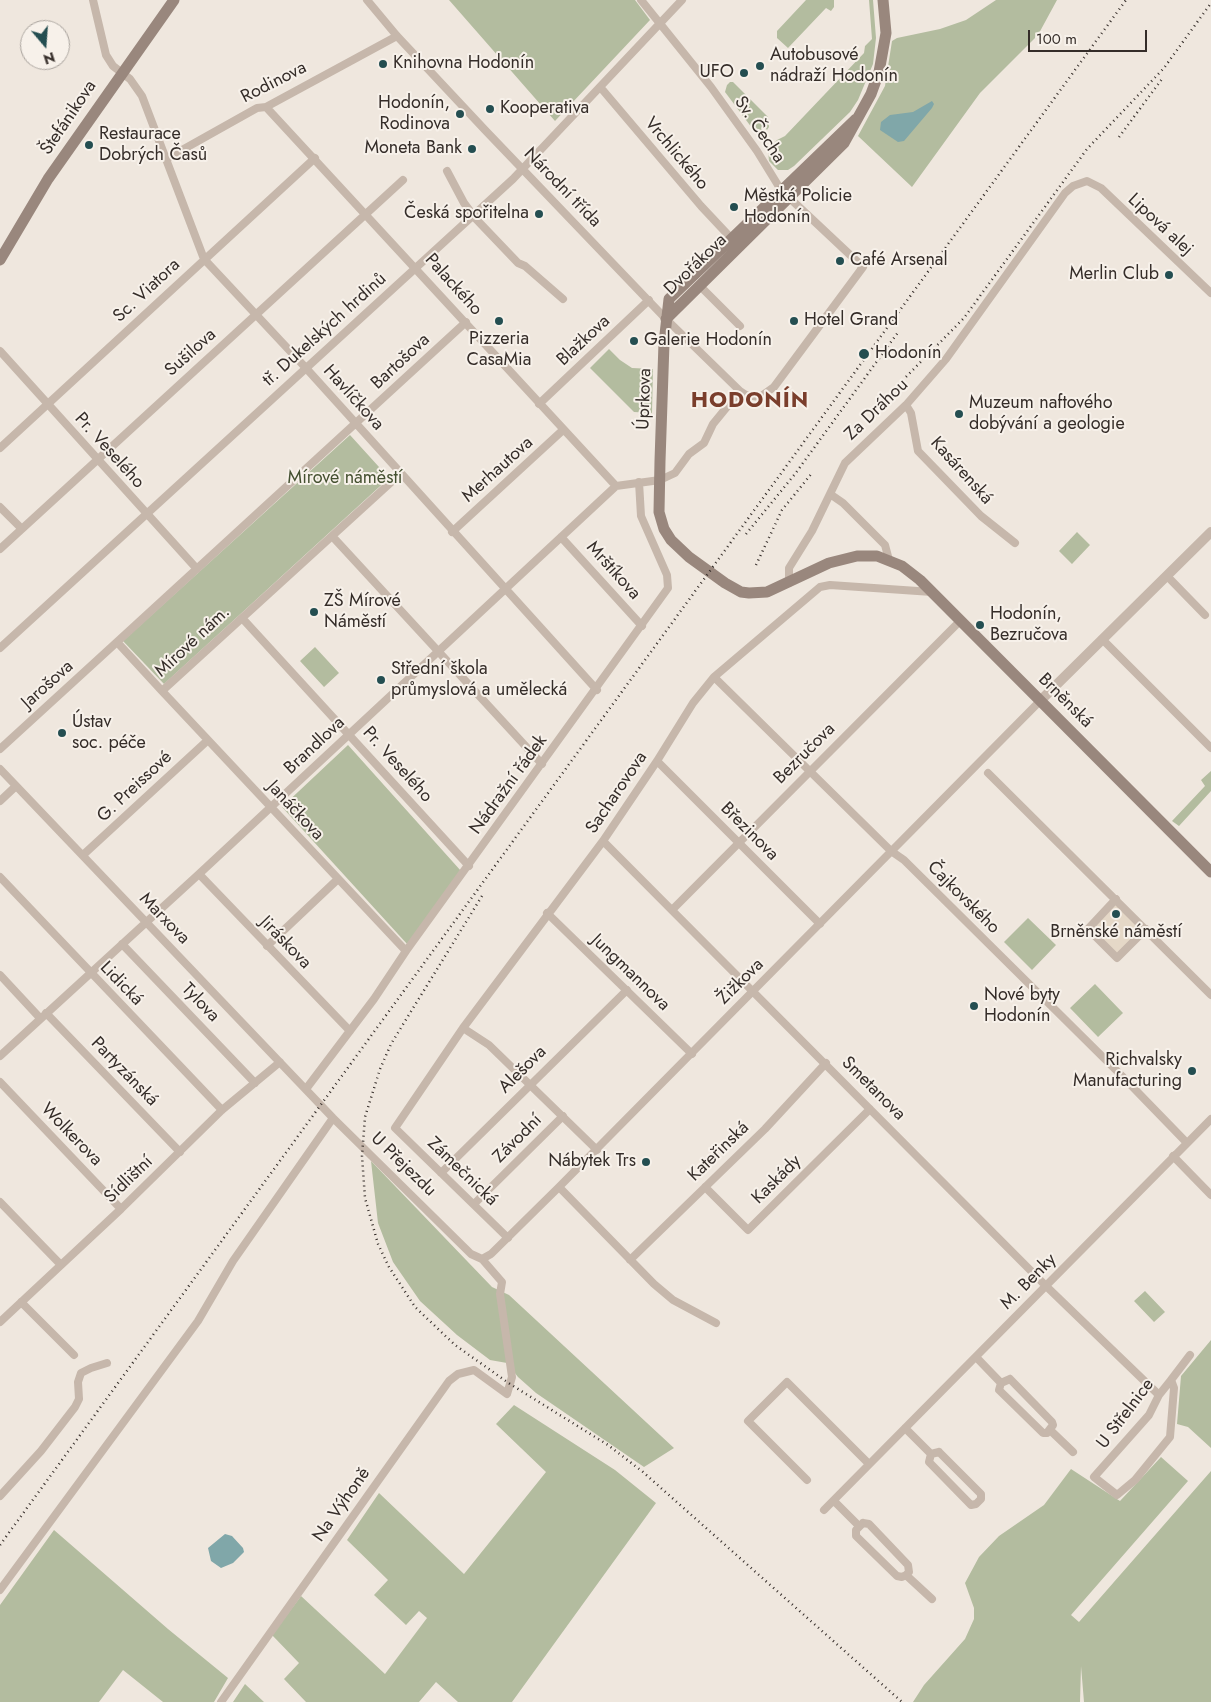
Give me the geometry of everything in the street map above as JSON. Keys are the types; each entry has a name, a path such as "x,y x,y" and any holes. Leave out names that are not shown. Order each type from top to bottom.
{"main road":[{"name":"Štefánikova","path":"0,260 48,179 121,72 174,0"},
{"name":"Dvořákova","path":"666,319 844,143 871,94 884,53 886,33 883,0"},
{"name":"Dvořákova","path":"666,319 669,299 856,119"},
{"name":"Úprkova","path":"660,480 666,319"},
{"name":"Brněnská","path":"660,480 659,512 662,523 671,540 689,557 741,592 767,592 843,558 867,555 890,560 910,572 1211,872"}],"street":[{"name":"Havlíčkova","path":"93,0 106,55 113,66 135,84 142,96 204,259 305,367 596,690"},
{"name":"Národní třída","path":"367,0 397,36 666,319 740,391"},
{"name":"Sv. Čecha","path":"641,0 716,95 757,151 781,190 864,266 774,387 760,397 746,395 740,391"},
{"name":"tř. Dukelských hrdinů","path":"0,648 305,367 473,216 601,88 682,0"},
{"name":"Rodinova","path":"166,159 257,108 266,107 397,36"},
{"name":"Vrchlického","path":"601,88 701,206 731,238"},
{"name":"Palackého","path":"266,107 416,267 539,404 616,486"},
{"name":"Sc. Viatora","path":"0,448 315,158"},
{"path":"447,171 473,216 518,263 525,266 563,299"},
{"name":"Sušilova","path":"0,549 403,180"},
{"name":"Lipová alej","path":"1087,181 1101,188 1211,293"},
{"name":"Za Dráhou","path":"789,583 789,568 812,531 845,463 906,405 946,359 1065,193 1078,183 1087,181"},
{"path":"700,286 740,326"},
{"name":"Blažkova","path":"539,404 648,300"},
{"name":"Bartošova","path":"356,424 466,322"},
{"name":"Pr. Veselého","path":"0,352 197,569"},
{"path":"616,486 660,480 675,473 689,454 704,442 713,424 740,391"},
{"name":"Kasárenská","path":"906,405 911,412 916,446 921,455 981,516 1016,543"},
{"path":"117,642 356,424"},
{"name":"Merhautova","path":"452,532 563,430"},
{"name":"Mírové nám.","path":"117,642 162,691 400,474"},
{"name":"Nádražní řádek","path":"306,1089 596,690 669,585 667,575 641,516 639,482"},
{"name":"Brandlova","path":"0,1056 199,874 616,486"},
{"path":"830,494 843,503 885,544 890,560"},
{"path":"0,507 22,529"},
{"path":"1040,701 1211,532"},
{"path":"332,536 542,764"},
{"name":"Mrštíkova","path":"561,537 642,626"},
{"path":"1167,576 1205,615"},
{"name":"Sacharovova","path":"395,1128 463,1028 603,841 657,761 693,703 714,677 820,587 830,585 932,592"},
{"name":"Pr. Veselého","path":"242,618 469,866"},
{"name":"Bezručova","path":"672,910 960,620"},
{"path":"1102,639 1211,748"},
{"name":"Jarošova","path":"0,749 117,642"},
{"name":"Čajkovského","path":"714,677 891,851 904,860 1187,1143"},
{"name":"Janáčkova","path":"162,691 406,951"},
{"name":"Žižkova","path":"482,1259 491,1254 508,1238 597,1150 1040,701"},
{"name":"G. Preissové","path":"83,855 208,740"},
{"name":"Březinova","path":"657,761 820,924"},
{"name":"Marxova","path":"0,769 306,1089"},
{"path":"988,773 1211,995"},
{"path":"0,800 16,786"},
{"name":"Smetanova","path":"603,841 1046,1286 1159,1395"},
{"name":"Jiráskova","path":"199,874 266,946 350,1031"},
{"name":"Lidická","path":"0,878 222,1110"},
{"path":"266,946 338,879"},
{"path":"1116,899 1088,929 1117,958 1146,929"},
{"name":"Jungmannova","path":"548,913 692,1054"},
{"name":"Tylova","path":"122,944 255,1084"},
{"name":"Partyzánská","path":"0,975 180,1152"},
{"name":"Alešova","path":"442,1173 626,990"},
{"path":"463,1028 489,1045 597,1150"},
{"name":"Sídlištní","path":"0,1322 121,1209 222,1110 280,1062"},
{"name":"Kateřinská","path":"630,1260 778,1115 826,1063"},
{"name":"Wolkerova","path":"0,1082 121,1209"},
{"name":"U Přejezdu","path":"306,1089 471,1254 482,1259"},
{"name":"Kaskády","path":"705,1187 748,1230 870,1109"},
{"name":"Závodní","path":"474,1204 563,1116"},
{"path":"0,1590 198,1321 233,1261 333,1118"},
{"name":"M. Benky","path":"824,1510 1211,1119"},
{"name":"Zámečnická","path":"395,1128 508,1238"},
{"path":"1173,1156 1211,1194"},
{"path":"559,1188 663,1292 716,1323"},
{"path":"0,1202 61,1265"},
{"name":"Na Výhoně","path":"221,1702 449,1380 458,1374 474,1370 507,1394 512,1377 500,1294 502,1282 482,1259"},
{"path":"21,1302 74,1354"},
{"name":"U Střelnice","path":"1171,1380 1174,1388 1170,1437 1134,1480 1117,1495 1094,1477 1149,1415 1159,1395 1190,1355"},
{"path":"976,1357 1001,1383"},
{"path":"0,1496 40,1452 75,1407 79,1399 78,1382 81,1373 107,1363"},
{"path":"1010,1379 1052,1422 1053,1425 1050,1430 1043,1434 999,1390 1001,1383 1010,1379"},
{"path":"807,1480 748,1421 787,1382 869,1464"},
{"path":"904,1428 931,1454"},
{"path":"1050,1430 1073,1452"},
{"path":"939,1452 981,1494 981,1499 971,1505 929,1462 931,1454 939,1452"},
{"path":"834,1501 859,1526"},
{"path":"868,1524 908,1565 909,1572 899,1578 856,1536 856,1530 859,1526 868,1524"},
{"path":"906,1575 932,1599"}],"green space":[{"path":"449,0 635,0 650,20 555,121"},
{"path":"806,0 834,0 834,7 831,11 826,8 788,48 777,38 777,31"},
{"path":"869,0 873,0 876,38 873,64 858,100 850,112 794,166 788,170 778,170 769,161 768,150 777,140 785,136 864,53 865,46 872,39"},
{"path":"996,0 1057,0 1038,35 980,93 912,187 858,136 885,86 892,41 897,38 940,29 966,20"},
{"path":"730,82 733,82 768,117 769,127 767,130 764,126 761,128 764,133 759,133 752,128 725,92"},
{"path":"609,349 632,368 653,369 652,413 634,412 590,368"},
{"name":"Mírové náměstí","path":"350,435 389,478 164,684 123,641"},
{"path":"1077,532 1090,545 1072,564 1059,551"},
{"path":"315,647 339,673 324,687 300,661"},
{"path":"348,745 461,871 408,945 282,807"},
{"path":"1211,771 1211,791 1179,826 1172,821 1205,786 1201,780"},
{"path":"1028,918 1056,945 1032,970 1004,942"},
{"path":"1095,984 1123,1013 1098,1037 1070,1008"},
{"path":"371,1161 492,1287 509,1295 674,1448 644,1467 536,1393 518,1377 507,1363 490,1360 457,1335 420,1301 393,1262 378,1223"},
{"path":"1145,1291 1165,1312 1154,1322 1134,1301"},
{"path":"1211,1340 1211,1448 1188,1427 1177,1424 1181,1376"},
{"path":"514,1405 615,1470 656,1503 512,1702 458,1702 436,1682 419,1702 306,1702 284,1679 299,1663 272,1635 301,1596 385,1674 427,1618 419,1611 406,1625 374,1595 388,1580 347,1540 379,1493 464,1574 546,1472 496,1424"},
{"path":"1161,1457 1188,1481 1071,1615 1079,1622 1211,1471 1211,1702 1084,1702 1081,1666 1080,1702 913,1702 924,1685 965,1639 974,1619 974,1608 965,1583 979,1557 999,1536 1044,1505 1071,1469 1120,1501"},
{"path":"54,1530 168,1629 228,1678 214,1702 163,1702 123,1670 99,1702 0,1702 0,1605"},
{"path":"245,1684 264,1702 233,1702"}],"shaded area":[{"name":"Brněnské náměstí","path":"1116,899 1146,929 1117,958 1088,929"}],"water":[{"path":"932,101 934,104 932,108 904,141 898,142 880,130 881,122 890,115 913,112"},
{"path":"225,1534 232,1536 243,1548 244,1552 233,1563 221,1568 211,1561 208,1548"}],"railway":[{"path":"0,1545 1126,0"},
{"path":"899,384 964,318 1087,149 1164,68 1211,3"},
{"path":"1119,137 1162,79"},
{"path":"746,534 795,474 899,331"},
{"path":"756,565 782,510 812,473"},
{"path":"482,896 391,1044 380,1069 365,1117 362,1156 365,1198 378,1244 389,1267 415,1307 455,1345 510,1384 608,1445 643,1472 902,1702"}],"place":[{"name":"Knihovna Hodonín","path":"383,64"},
{"name":"Autobusové nádraží Hodonín","path":"760,66"},
{"name":"UFO","path":"744,73"},
{"name":"Kooperativa","path":"490,109"},
{"name":"Hodonín, Rodinova","path":"460,114"},
{"name":"Restaurace Dobrých Časů","path":"89,145"},
{"name":"Moneta Bank","path":"472,149"},
{"name":"Městká Policie Hodonín","path":"734,207"},
{"name":"Česká spořitelna","path":"539,214"},
{"name":"Café Arsenal","path":"840,261"},
{"name":"Merlin Club","path":"1169,275"},
{"name":"Pizzeria CasaMia","path":"499,321"},
{"name":"Hotel Grand","path":"794,321"},
{"name":"Galerie Hodonín","path":"634,341"},
{"name":"Hodonín","path":"864,354"},
{"name":"Muzeum naftového dobývání a geologie","path":"959,414"},
{"name":"ZŠ Mírové Náměstí","path":"314,612"},
{"name":"Hodonín, Bezručova","path":"980,625"},
{"name":"Střední škola průmyslová a umělecká","path":"381,680"},
{"name":"Ústav soc. péče","path":"62,733"},
{"name":"Brněnské náměstí","path":"1116,914"},
{"name":"Nové byty Hodonín","path":"974,1006"},
{"name":"Richvalsky Manufacturing","path":"1192,1071"},
{"name":"Nábytek Trs","path":"646,1162"}],"district":[{"name":"HODONÍN","path":"750,402"}]}
